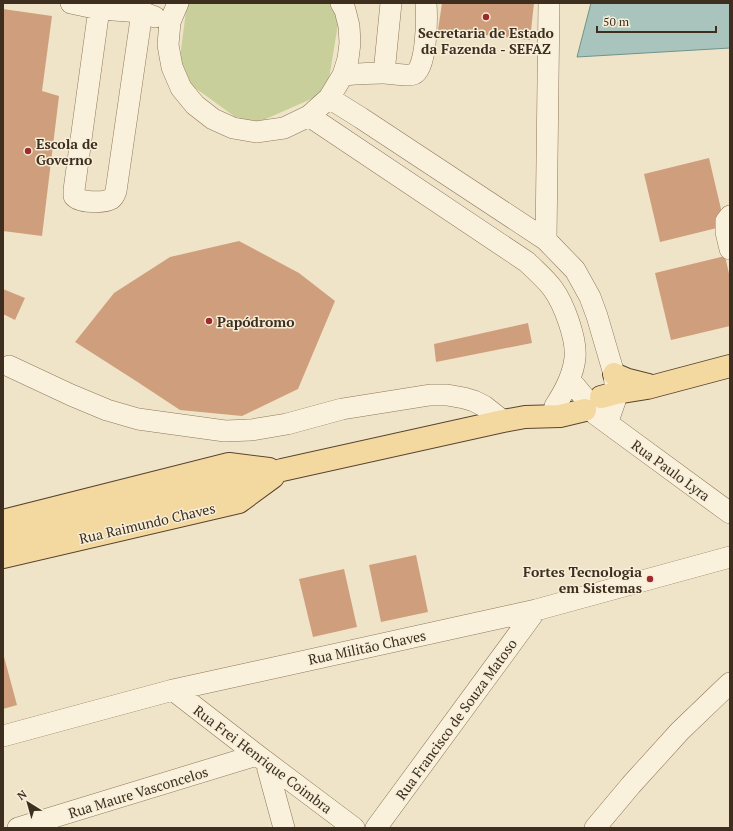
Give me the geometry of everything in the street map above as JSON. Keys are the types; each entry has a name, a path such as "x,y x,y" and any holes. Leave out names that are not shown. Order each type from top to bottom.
{"main road":[{"path":"601,404 628,380 650,387 730,366"},
{"name":"Rua Raimundo Chaves","path":"525,417 555,406 601,404"},
{"name":"Rua Raimundo Chaves","path":"3,539 160,502 282,470 503,421 525,417 560,416 601,404"},
{"name":"Rua Raimundo Chaves","path":"3,521 229,464 282,470"},
{"name":"Rua Raimundo Chaves","path":"3,557 239,502 282,470"}],"street":[{"path":"71,3 100,9 142,12 170,22"},
{"path":"178,3 170,22 168,45 172,67 181,88 195,106 212,119 233,128 256,132 284,128 309,116 329,98 343,75 348,59 350,42 349,26 344,5"},
{"path":"384,73 391,3"},
{"path":"343,75 384,73 415,74 420,69 425,49 426,3"},
{"path":"546,240 549,3"},
{"path":"100,9 74,190 74,195 76,198 94,202 103,202 111,199 116,191 142,12"},
{"path":"329,98 546,240 575,270 587,292 597,316 601,404"},
{"path":"309,116 527,262 545,278 554,289 561,303 570,324 574,343 575,358 570,380 555,406"},
{"path":"730,216 726,221 726,232 730,249"},
{"path":"9,366 107,410 138,419 225,431 251,430 279,425 342,409 430,395 464,398 474,401 484,406 503,421"},
{"name":"Rua Paulo Lyra","path":"570,380 601,404 730,513"},
{"name":"Rua Militão Chaves","path":"3,736 173,690 536,610 730,557"},
{"name":"Rua Francisco de Souza Matoso","path":"376,828 536,610"},
{"path":"595,828 631,785 680,731 730,683"},
{"name":"Rua Frei Henrique Coimbra","path":"173,690 354,828"},
{"path":"262,759 284,828"},
{"name":"Rua Maure Vasconcelos","path":"18,828 262,759"}],"green space":[{"path":"187,3 334,3 340,12 329,79 318,96 259,122 238,119 187,82 179,65"}],"water":[{"path":"591,3 730,3 730,48 577,57"}],"building":[{"name":"Secretaria de Estado da Fazenda - SEFAZ","path":"442,3 534,3 530,40 438,30"},
{"name":"Escola de Governo","path":"3,9 52,16 42,91 59,96 42,236 3,231"},
{"path":"709,158 725,226 660,242 644,174"},
{"name":"Papódromo","path":"239,241 299,273 335,301 298,389 242,416 180,410 75,342 114,293 170,257"},
{"path":"725,256 730,278 730,326 671,340 655,273"},
{"path":"3,289 25,298 15,320 3,314"},
{"path":"528,323 532,343 436,362 434,344"},
{"path":"416,555 428,612 381,622 369,565"},
{"path":"344,569 357,627 313,637 299,579"},
{"path":"3,653 17,705 3,709"}],"place":[{"name":"Secretaria de Estado da Fazenda - SEFAZ","path":"486,17"},
{"name":"Escola de Governo","path":"28,151"},
{"name":"Papódromo","path":"209,321"},
{"name":"Fortes Tecnologia em Sistemas","path":"650,579"}]}
